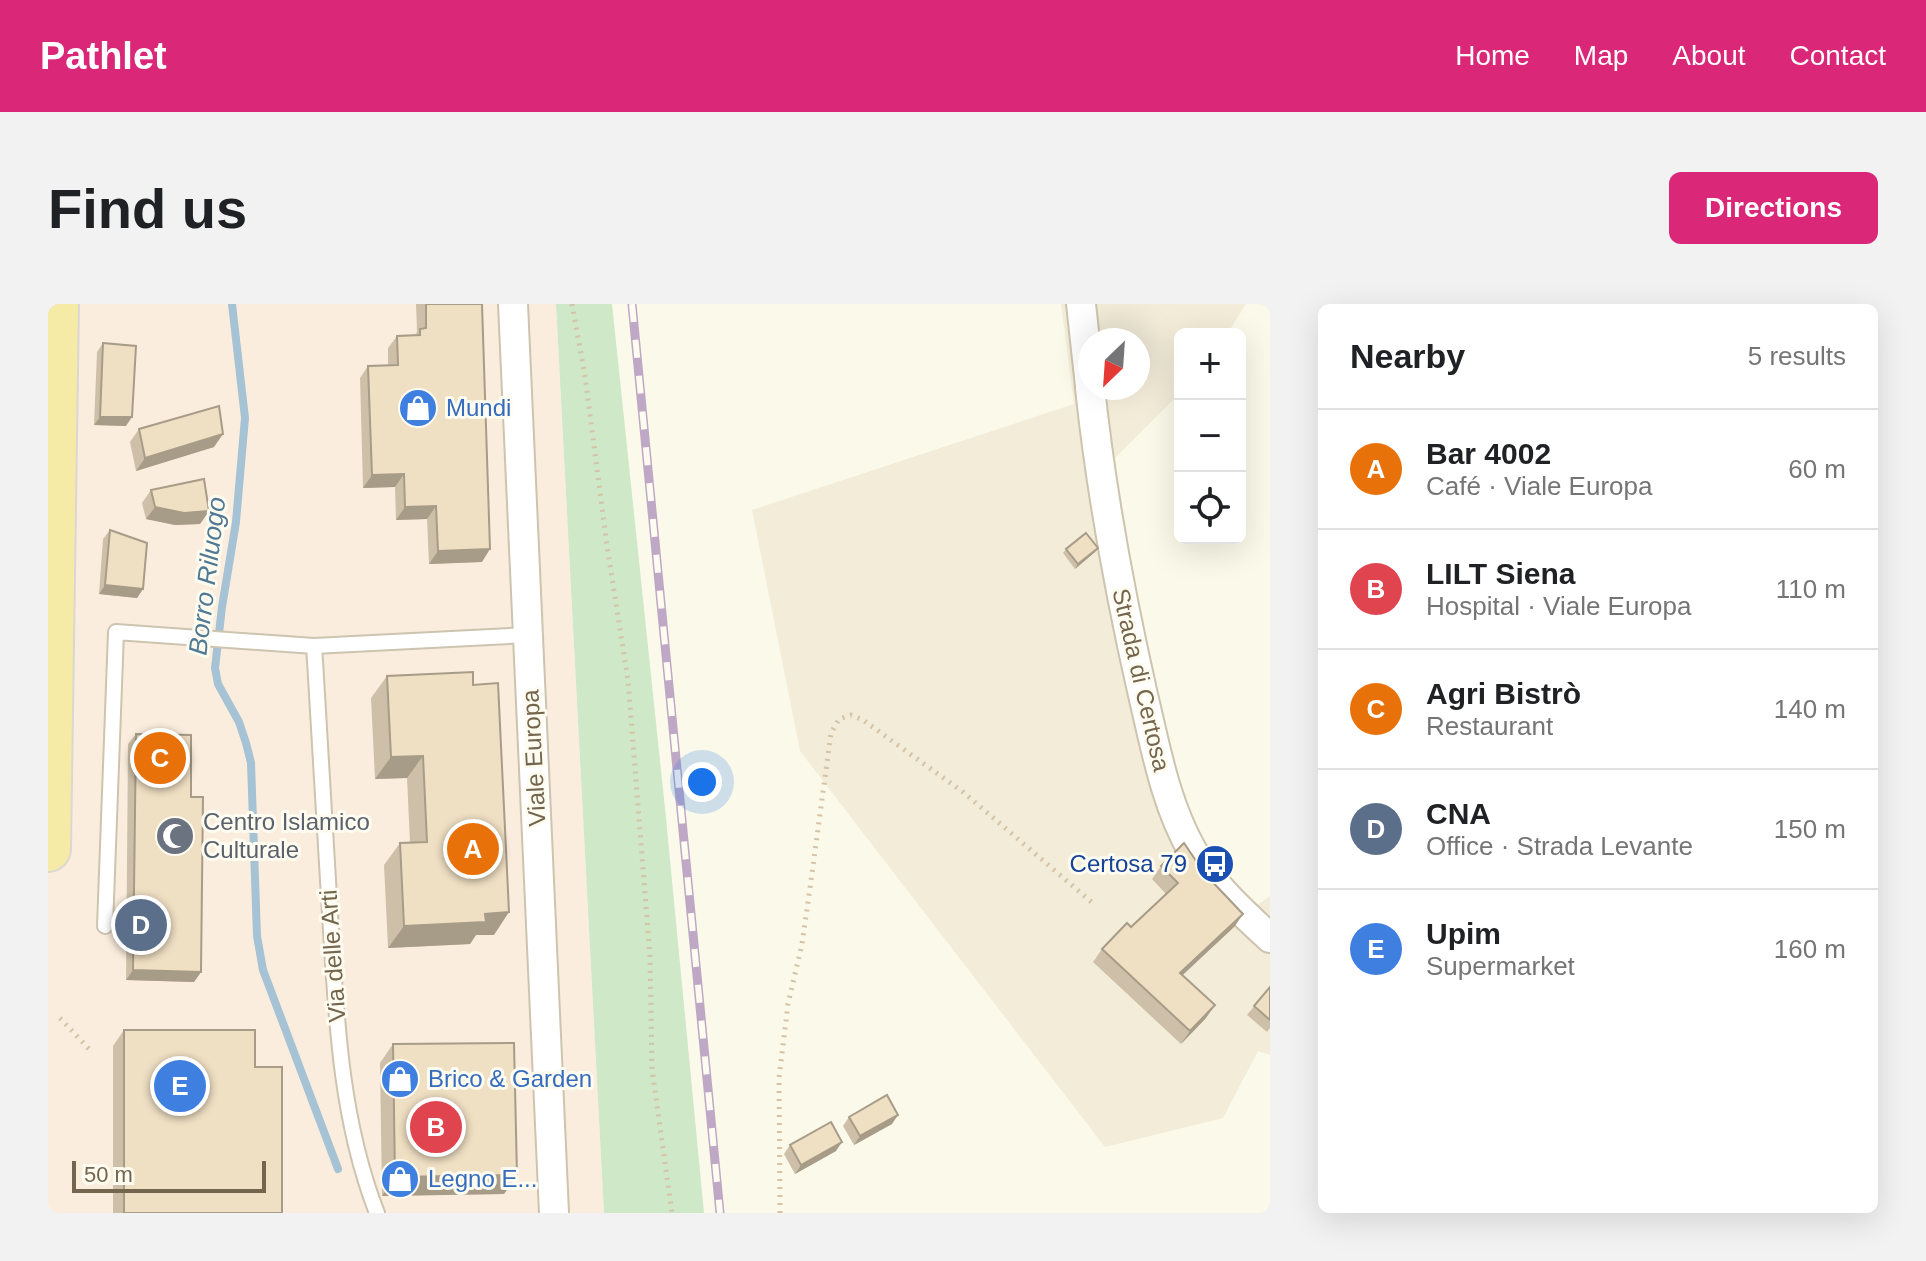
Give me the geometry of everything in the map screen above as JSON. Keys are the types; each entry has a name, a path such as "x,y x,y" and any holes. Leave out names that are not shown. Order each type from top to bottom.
{"main road":[{"path":"48,849 56,304"}],"street":[{"name":"Viale Europa","path":"513,304 554,1213"},
{"name":"Strada di Certosa","path":"1081,304 1084,328"},
{"name":"Strada di Certosa","path":"1091,400 1122,600 1168,797 1182,832 1200,864 1226,895 1270,938"}],"lane":[{"path":"105,926 116,632 314,646 528,635"},
{"name":"Via delle Arti","path":"314,646 336,1013 355,1141 363,1178 377,1213"}],"path":[{"path":"572,304 628,680 650,956 652,1069 672,1213"},
{"path":"780,1213 779,1078 788,1004 802,944 831,733 839,719 851,715 863,720 951,783 1095,905"},
{"path":"60,1018 89,1049"}],"shaded area":[{"path":"48,304 556,304 604,1213 48,1213"},
{"path":"1061,304 1246,304 1231,328 1174,328 1174,399 1113,460 1152,694 1194,825 1208,852 1255,907 1270,896 1270,1055 1258,1051 1223,1118 1105,1147 800,751 752,510 1074,404"}],"green space":[{"path":"556,304 612,304 704,1213 604,1213"}],"building":[{"name":"Mundi","path":"426,304 482,304 490,549 438,551 436,506 405,507 404,474 372,475 368,366 398,365 397,336 420,335 420,329 426,328"},
{"path":"103,343 136,346 132,417 100,417"},
{"path":"219,406 223,434 145,458 139,429"},
{"path":"204,479 209,511 184,513 155,507 151,490"},
{"path":"110,530 147,543 143,589 105,585"},
{"path":"1086,533 1098,548 1078,564 1066,549"},
{"path":"473,672 473,685 498,683 509,912 485,914 486,922 404,926 400,843 427,842 423,756 391,757 387,676"},
{"path":"136,734 191,735 191,797 203,797 201,972 133,970"},
{"path":"1184,843 1205,874 1243,914 1180,973 1215,1005 1190,1031 1102,949 1127,923 1131,927 1178,883 1161,866"},
{"path":"1270,987 1270,1020 1254,1006"},
{"path":"124,1030 255,1030 255,1067 282,1067 282,1213 124,1213"},
{"path":"514,1043 517,1175 395,1177 393,1044"},
{"path":"887,1095 898,1115 860,1136 849,1117"},
{"path":"831,1122 842,1142 801,1165 790,1145"}],"waterway":[{"name":"Borro Riluogo","path":"232,304 245,418 236,522 215,668 218,684 239,722 251,763 257,936 263,970 338,1169"}],"railway":[{"path":"632,304 720,1213"}],"place":[{"name":"Mundi","path":"418,408"},
{"name":"Agri Bistrò","path":"160,758"},
{"name":"Centro Islamico Culturale","path":"175,836"},
{"name":"Bar 4002","path":"473,849"},
{"name":"Certosa 79","path":"1215,864"},
{"name":"CNA","path":"141,925"},
{"name":"Brico & Garden","path":"400,1079"},
{"name":"Upim","path":"180,1086"},
{"name":"LILT Siena","path":"436,1127"},
{"name":"Legno E...","path":"400,1179"}]}
